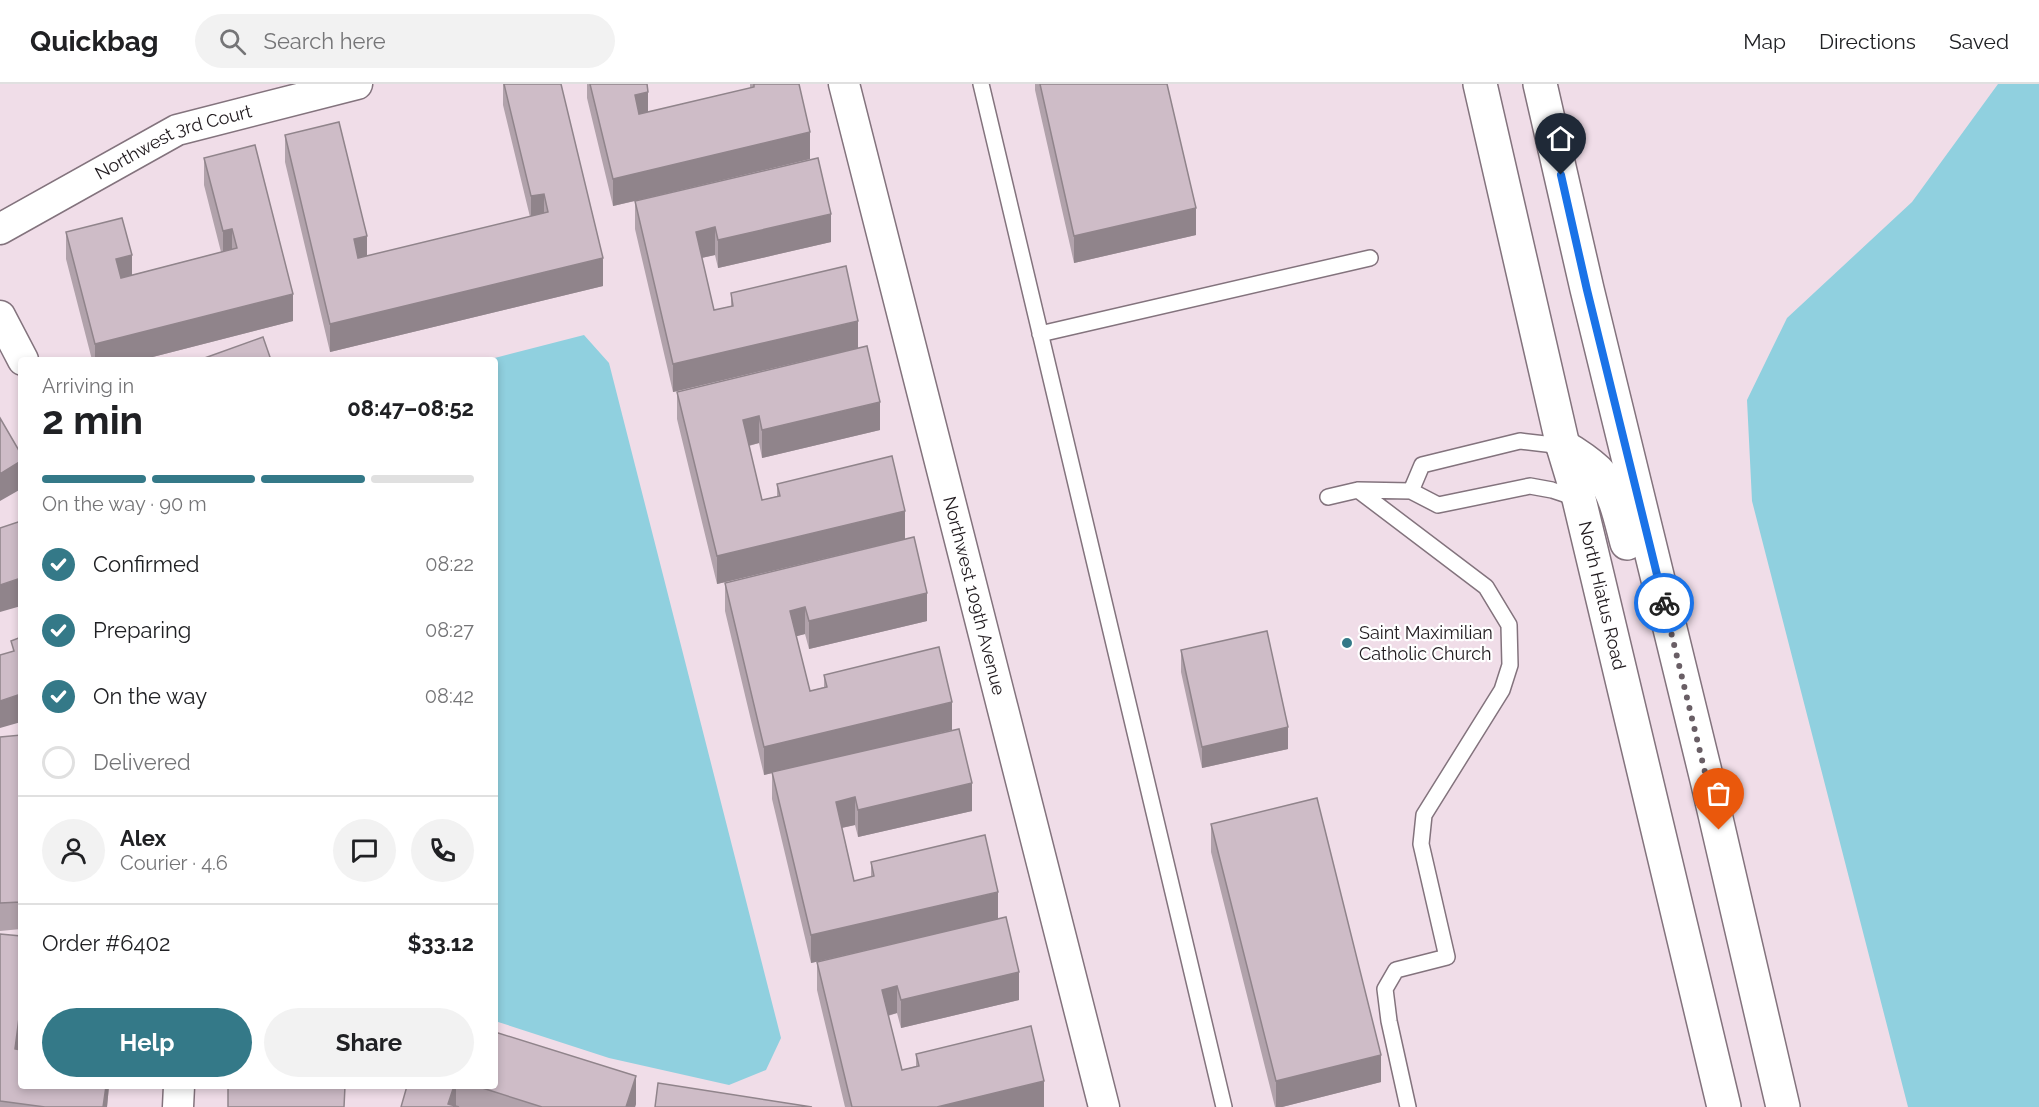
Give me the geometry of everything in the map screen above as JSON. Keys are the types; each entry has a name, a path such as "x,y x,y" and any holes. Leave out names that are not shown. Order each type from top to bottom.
{"main road":[{"name":"North Hiatus Road","path":"1480,84 1563,446 1579,499 1724,1107"},
{"path":"1540,84 1587,290 1708,784 1783,1107"},
{"path":"1563,446 1602,476 1615,501 1638,580 1663,691 1684,763 1708,784"}],"street":[{"name":"Northwest 3rd Court","path":"0,229 177,130 357,84"},
{"name":"Northwest 109th Avenue","path":"844,84 1104,1107"},
{"path":"0,316 21,357"},
{"path":"178,1107 179,1089"}],"lane":[{"path":"981,84 1224,1107"},
{"path":"1041,334 1370,258"},
{"path":"1411,491 1422,465 1521,441 1563,446"},
{"path":"1329,497 1358,490 1411,491 1438,505 1530,486 1579,499"},
{"path":"1358,490 1486,587 1509,625 1510,665 1502,690 1424,815 1421,844 1447,957 1396,970 1385,989 1389,1021 1408,1107"}],"water":[{"path":"1998,84 2039,84 2039,1107 1908,1107 1752,501 1747,400 1787,318 1912,202"},
{"path":"584,335 609,363 781,1038 766,1070 729,1085 609,1058 498,1022 498,357"}],"building":[{"path":"504,84 561,84 603,258 330,324 285,135 339,122 367,236 354,239 358,258 548,212 544,194 531,196"},
{"path":"590,84 647,84 648,92 635,95 639,114 754,87 754,84 799,84 810,132 613,179"},
{"path":"1040,84 1167,84 1196,208 1074,236"},
{"path":"255,145 293,294 95,344 66,232 122,218 132,255 116,259 121,278 237,248 232,229 223,231 204,158"},
{"path":"818,158 831,214 718,240 715,227 696,232 714,310 733,306 731,293 846,266 858,321 673,364 635,201"},
{"path":"263,337 270,357 207,357"},
{"path":"867,346 880,402 762,430 759,416 743,420 762,500 780,496 777,484 892,456 905,511 717,556 677,392"},
{"path":"0,418 18,449 18,463 0,474"},
{"path":"18,522 18,579 0,585 0,528"},
{"path":"914,537 927,593 809,621 805,607 790,611 810,691 827,687 824,675 939,647 952,702 764,747 725,583"},
{"path":"1267,631 1288,727 1202,747 1181,650"},
{"path":"18,638 18,695 0,701 0,655 14,651 11,641"},
{"path":"959,729 972,783 858,810 855,797 836,802 854,881 874,876 871,862 985,835 998,892 811,935 772,772"},
{"path":"18,735 18,902 0,903 0,737"},
{"path":"1317,798 1381,1055 1276,1081 1211,824"},
{"path":"1006,917 1019,972 901,1000 897,986 882,990 902,1070 919,1066 916,1054 1031,1026 1044,1081 937,1107 852,1107 817,962"},
{"path":"0,934 18,936 18,1026 15,1049 18,1050 18,1089 106,1089 103,1107 45,1107 0,1101"},
{"path":"498,1033 636,1076 626,1107 542,1107 485,1089 498,1089"},
{"path":"658,1083 812,1107 655,1107"},
{"path":"228,1089 345,1089 344,1107 228,1107"},
{"path":"406,1089 453,1089 448,1104 459,1107 401,1107"}],"way so far":[{"path":"1664,603 1719,830"}],"place":[{"name":"Saint Maximilian Catholic Church","path":"1347,643"}],"route":[{"path":"1561,175 1664,603"}]}
